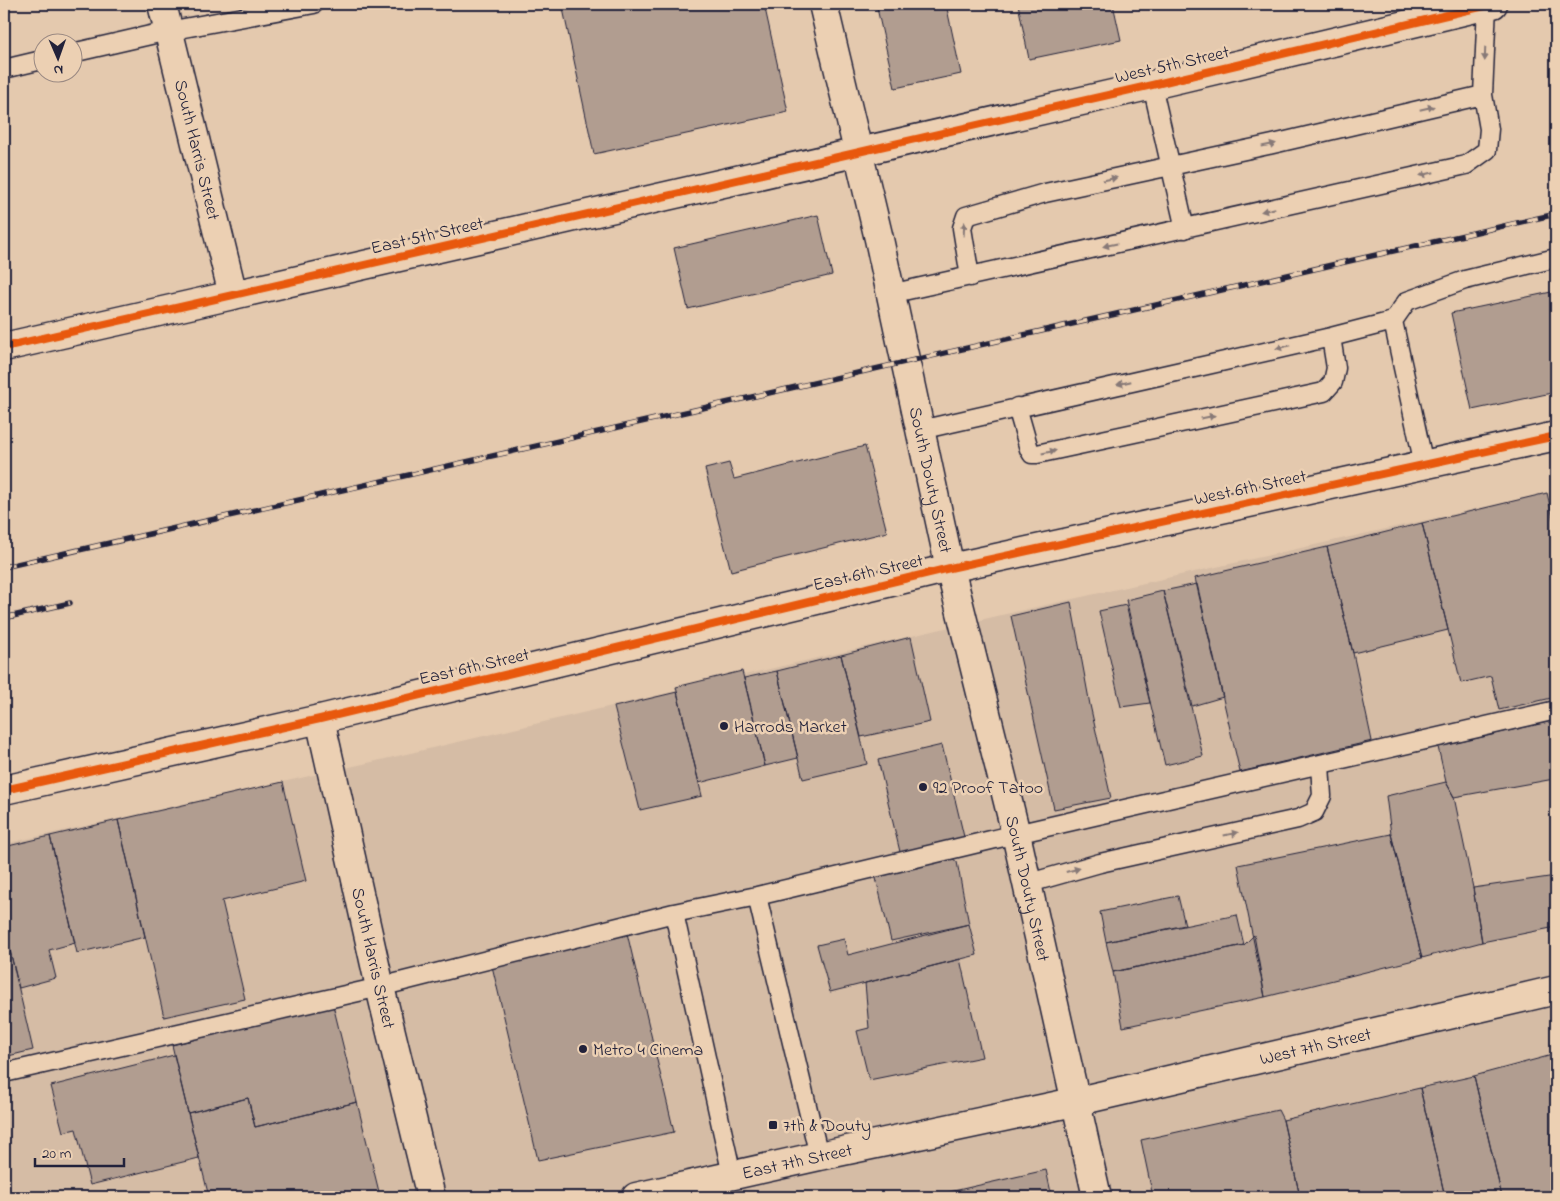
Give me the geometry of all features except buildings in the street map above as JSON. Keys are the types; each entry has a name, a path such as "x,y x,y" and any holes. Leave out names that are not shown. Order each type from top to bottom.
{"street":[{"name":"South Harris Street","path":"162,4 233,295"},
{"name":"South Douty Street","path":"823,4 879,239 950,568 1016,834 1096,1197"},
{"name":"West 5th Street","path":"858,152 1489,4"},
{"name":"East 5th Street","path":"4,347 858,152"},
{"name":"West 6th Street","path":"950,568 1556,436"},
{"name":"East 6th Street","path":"4,790 320,719 950,568"},
{"name":"South Harris Street","path":"320,719 380,987 431,1197"},
{"name":"West 7th Street","path":"1074,1102 1556,990"},
{"name":"East 7th Street","path":"636,1197 1074,1102"}],"lane":[{"path":"82,51 168,31 314,4"},
{"path":"890,294 1466,165 1487,150 1489,129 1484,95 1489,4"},
{"path":"4,69 32,62"},
{"path":"1152,84 1185,229"},
{"path":"970,276 962,228 966,216 1044,193 1484,95"},
{"path":"920,430 1393,321 1407,301 1465,280 1556,258"},
{"path":"1393,321 1424,465"},
{"path":"1017,408 1029,449 1032,454 1037,454 1324,392 1333,382 1336,368 1330,337"},
{"path":"4,1073 380,987 674,913 757,896 1016,834 1556,710"},
{"path":"1026,884 1069,870 1298,819 1314,812 1322,796 1320,765"},
{"path":"757,896 819,1156"},
{"path":"674,913 732,1175"}],"shaded area":[{"path":"1556,491 1556,1197 4,1197 4,844 372,762 1006,614"}],"railway":[{"path":"4,567 1556,214"},
{"path":"4,618 70,603"}],"cycle path":[{"path":"4,347 1152,85 1493,4"},
{"path":"4,790 320,719 950,568 1556,436"}],"place":[{"name":"Harrods Market","path":"724,726"},
{"name":"92 Proof Tatoo","path":"923,787"},
{"name":"Metro 4 Cinema","path":"583,1049"},
{"name":"7th & Douty","path":"773,1125"}]}
